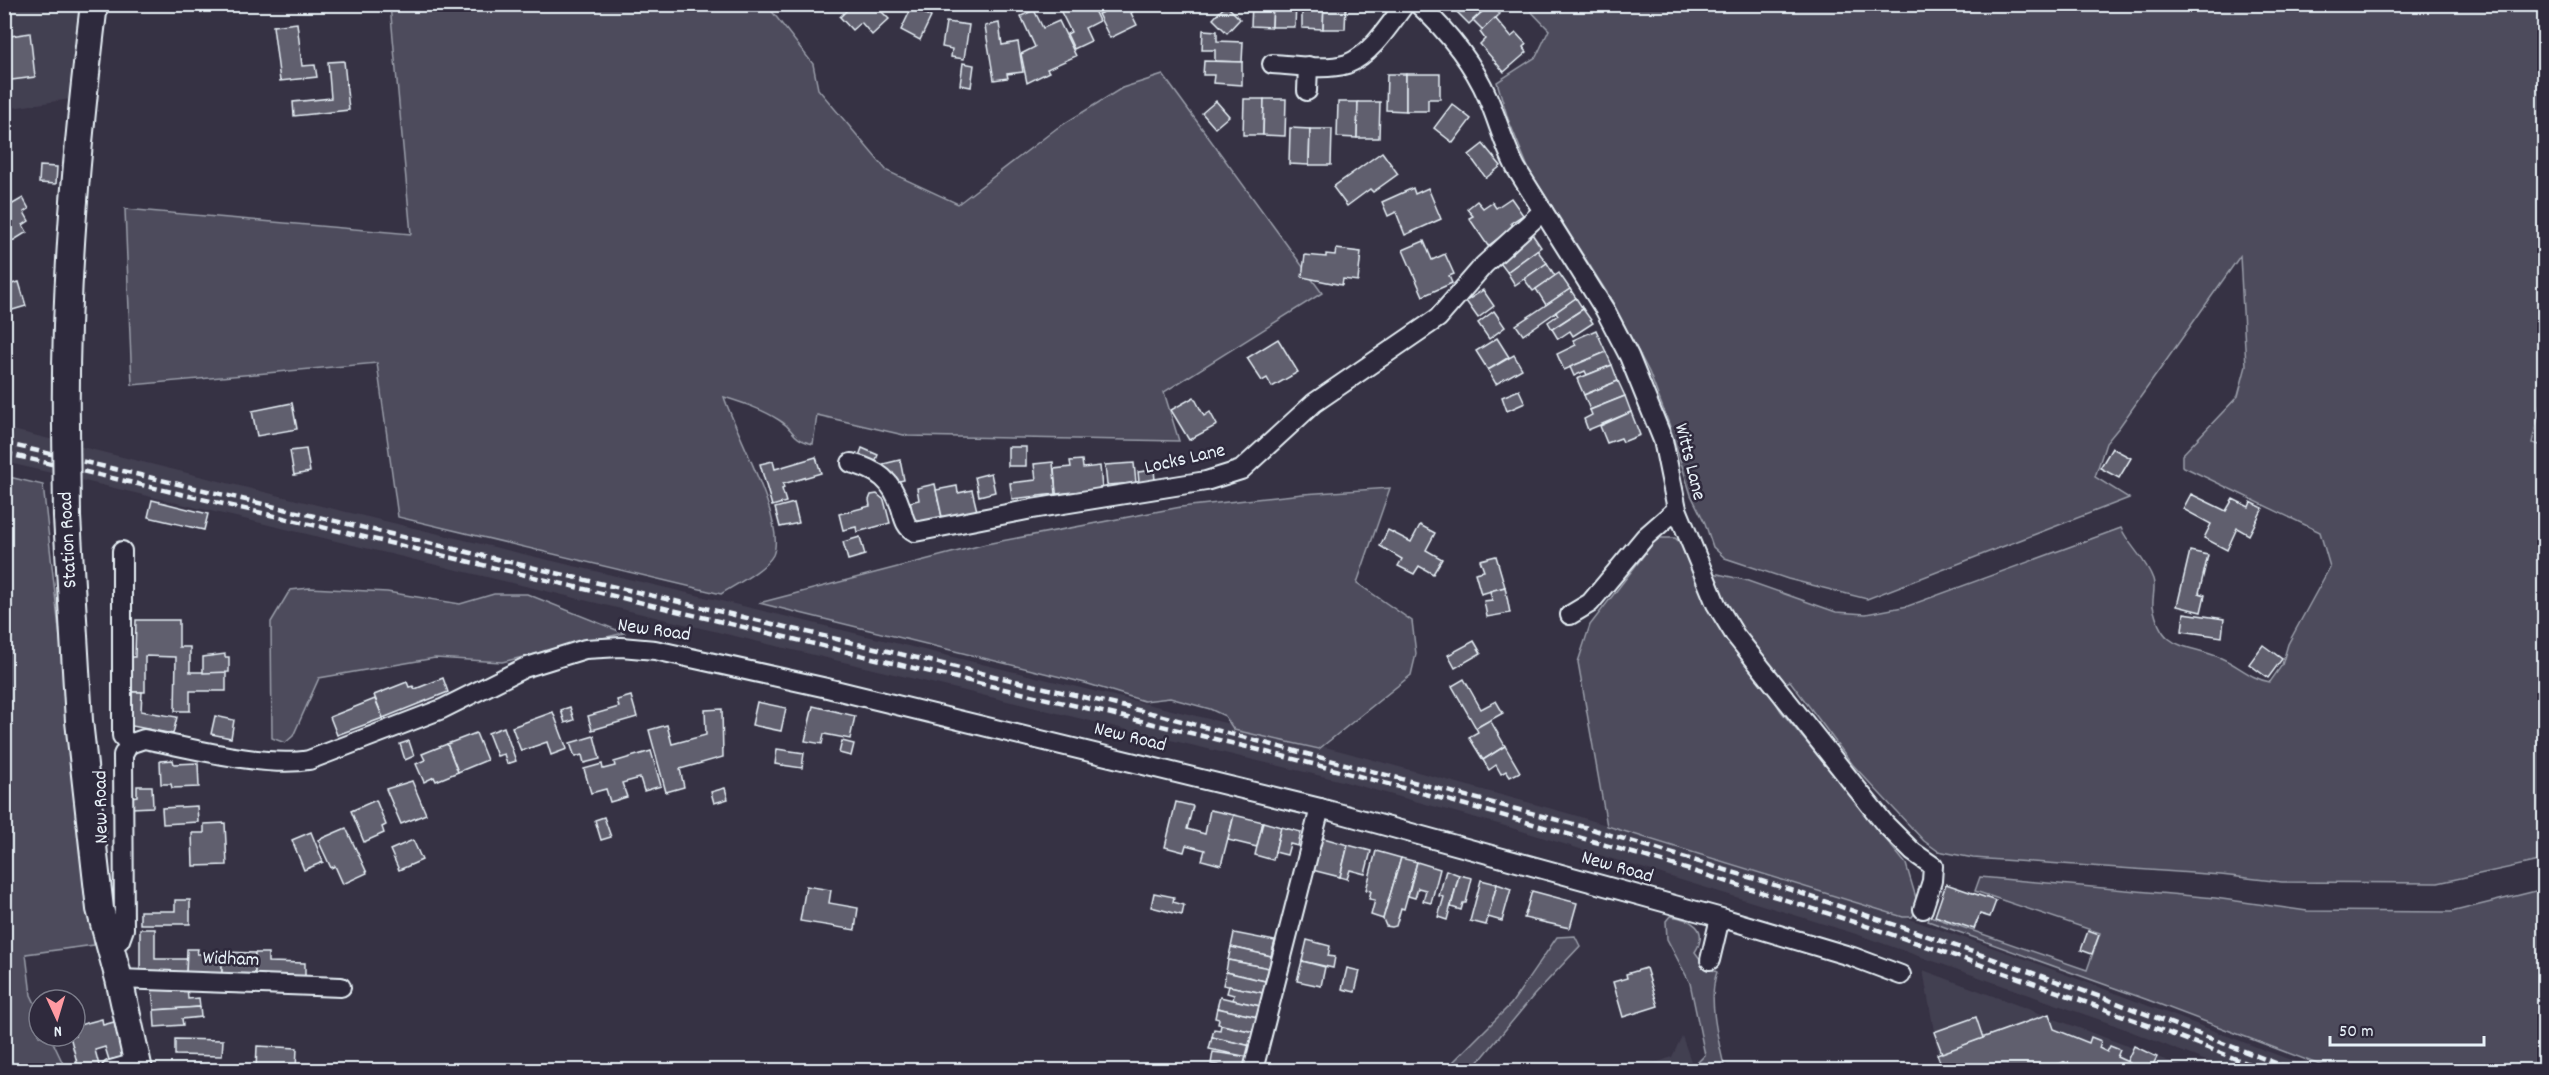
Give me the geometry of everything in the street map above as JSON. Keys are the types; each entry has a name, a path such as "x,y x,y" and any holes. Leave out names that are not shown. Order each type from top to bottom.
{"street":[{"name":"Station Road","path":"94,4 74,192 68,283 67,518 82,749 100,909 119,979 138,1067"},
{"path":"1272,64 1337,66 1355,60 1379,37 1406,4"},
{"name":"Witts Lane","path":"1418,4 1468,62 1487,96 1508,152 1542,211 1605,310 1629,356 1663,440 1677,509 1716,604 1735,635 1885,824 1913,852 1933,866 1932,881 1923,909"},
{"path":"1306,91 1308,66"},
{"name":"Locks Lane","path":"851,463 870,468 890,485 898,500 906,525 915,532 1032,509 1206,481 1227,475 1251,462 1288,424 1314,403 1438,318 1484,265 1542,211"},
{"path":"1570,615 1590,603 1645,537 1677,509"},
{"path":"122,551 122,736 129,744"},
{"name":"New Road","path":"109,946 120,940 124,929 123,755 129,744 144,739 268,761 309,760 442,708 525,668 585,649 621,647 655,650 827,688 1320,808 1720,918 1853,957 1901,975"},
{"path":"1253,1071 1320,808"},
{"path":"1710,960 1720,918"},
{"name":"Widham","path":"119,979 341,987"},
{"path":"111,1071 138,1067"}],"shaded area":[{"path":"5,5 89,5 77,98 5,109"},
{"path":"390,5 767,5 813,64 818,89 887,171 958,204 1057,128 1122,88 1163,75 1322,293 1164,392 1179,441 908,436 817,415 813,444 800,439 773,416 724,397 767,500 775,541 773,555 764,566 721,594 398,517 377,363 132,385 125,209 411,234"},
{"path":"1525,5 2544,5 2544,389 2532,443 2544,446 2544,860 2438,883 2282,882 2221,875 1973,858 1938,851 1924,841 1853,765 1790,681 1773,689 1770,693 1781,711 1906,864 1919,908 1912,917 1903,917 1607,826 1578,662 1590,625 1657,538 1675,538 1684,546 1698,574 1718,574 1745,580 1836,612 1866,614 1908,606 2121,528 2150,572 2154,582 2153,606 2157,621 2169,639 2177,644 2221,658 2257,678 2270,682 2282,665 2288,644 2330,567 2320,532 2182,466 2182,455 2238,396 2246,366 2240,256 2106,443 2095,477 2129,498 1867,599 1788,579 1725,558 1713,547 1705,523 1691,495 1669,424 1649,372 1611,299 1529,170 1508,119 1497,82 1536,57 1549,30"},
{"path":"5,428 1341,751 1574,815 1903,917 2017,956 2317,1070 2229,1070 2112,1024 1856,934 1502,825 1338,780 5,462"},
{"path":"5,476 43,485 94,945 26,954 30,988 27,988 27,1048 56,1048 66,1070 5,1070"},
{"path":"1390,488 1357,583 1412,621 1416,654 1411,675 1319,749 1234,730 1225,716 1210,709 1170,698 1144,701 1085,683 759,603 986,544 1181,507 1303,494"},
{"path":"310,588 387,592 460,604 494,594 527,594 624,633 502,662 435,658 319,678 293,736 285,743 272,738 271,622 290,590"},
{"path":"1980,877 2215,898 2307,911 2451,912 2544,889 2544,1070 2333,1070 2148,1000 1928,921 1930,916 2087,970 2100,933 1975,891"},
{"path":"1670,916 1691,922 1696,926 1700,937 1695,952 1705,966 1717,972 1713,995 1714,1008 1725,1070 1694,1070 1693,1067 1705,1055 1690,983 1667,939 1666,921"},
{"path":"1575,936 1580,946 1534,995 1472,1070 1445,1070 1511,1004 1557,937"},
{"path":"1923,970 2192,1070 1941,1070"},
{"path":"1682,1036 1694,1070 1636,1070 1672,1057"}],"building":[{"path":"860,4 882,4 878,8 889,19 872,35 861,22 852,30 840,17 852,5 856,9"},
{"path":"1057,4 1073,4 1074,7 1080,4 1091,4 1099,21 1085,28 1091,41 1074,49 1067,34 1071,32"},
{"path":"1099,4 1132,4 1135,10 1131,13 1137,25 1110,38 1098,14 1103,12"},
{"path":"1252,4 1273,4 1272,27 1251,26"},
{"path":"1273,4 1296,4 1295,27 1272,27"},
{"path":"1302,4 1324,4 1323,29 1302,28"},
{"path":"1324,4 1346,4 1345,29 1323,29"},
{"path":"1449,4 1484,4 1487,7 1469,24"},
{"path":"1491,4 1500,14 1483,30 1473,20"},
{"path":"1226,5 1240,19 1227,33 1213,19"},
{"path":"912,7 931,17 920,40 901,30"},
{"path":"1034,10 1043,28 1059,21 1076,56 1047,69 1049,72 1027,83 1021,54 1035,47 1021,16"},
{"path":"1495,18 1511,37 1516,33 1526,44 1523,47 1527,52 1504,72 1480,44 1485,39 1480,32"},
{"path":"946,22 969,25 964,59 951,57 952,49 942,47"},
{"path":"297,23 302,66 315,65 317,77 280,81 273,26"},
{"path":"999,23 1002,45 1018,42 1023,72 1007,74 1008,78 994,80 985,26"},
{"path":"1203,30 1217,31 1217,41 1243,42 1242,62 1215,61 1215,50 1202,50"},
{"path":"30,33 35,77 4,81 4,37"},
{"path":"344,61 349,110 294,116 293,102 331,98 328,62"},
{"path":"1204,61 1242,62 1242,85 1213,83 1214,75 1203,75"},
{"path":"963,63 974,65 971,87 960,85"},
{"path":"1387,74 1406,74 1406,111 1386,110"},
{"path":"1406,74 1440,74 1440,99 1428,99 1428,111 1406,111"},
{"path":"1244,99 1264,99 1263,135 1243,135"},
{"path":"1264,99 1286,99 1285,136 1263,135"},
{"path":"1216,101 1229,116 1215,128 1202,113"},
{"path":"1338,102 1358,102 1357,138 1337,137"},
{"path":"1358,102 1380,102 1379,138 1357,138"},
{"path":"1452,104 1471,119 1453,143 1434,128"},
{"path":"1290,128 1310,129 1309,165 1289,164"},
{"path":"1310,129 1332,129 1331,165 1309,165"},
{"path":"1483,144 1501,166 1486,178 1469,155"},
{"path":"1382,152 1398,174 1373,192 1370,189 1347,206 1333,187"},
{"path":"40,166 57,167 56,184 39,183"},
{"path":"1413,188 1415,194 1428,188 1441,219 1405,235 1396,212 1388,216 1382,202"},
{"path":"23,198 29,209 24,212 29,221 23,225 27,232 11,242 7,235 4,237 4,209"},
{"path":"1511,198 1523,215 1511,223 1513,227 1488,246 1469,218 1473,216 1467,209 1477,201 1483,208 1492,202 1496,208"},
{"path":"1532,234 1541,247 1507,272 1497,259"},
{"path":"1424,241 1432,260 1445,254 1454,274 1449,276 1452,283 1423,296 1403,250"},
{"path":"1336,249 1361,252 1358,281 1343,279 1342,285 1302,277 1305,255 1326,257 1326,254 1335,255"},
{"path":"1537,250 1547,263 1515,285 1507,272"},
{"path":"1547,263 1555,276 1533,291 1524,279"},
{"path":"1559,273 1570,289 1546,305 1536,289"},
{"path":"19,282 26,306 9,311 11,317 4,319 4,286"},
{"path":"1570,289 1576,298 1523,335 1516,325"},
{"path":"1483,290 1494,306 1478,318 1466,301"},
{"path":"1576,298 1583,309 1552,329 1548,322 1558,315 1556,312"},
{"path":"1583,309 1593,323 1573,336 1570,331 1558,339 1552,329"},
{"path":"1494,311 1505,327 1489,339 1478,323"},
{"path":"1596,330 1606,352 1564,370 1557,354 1576,345 1573,340"},
{"path":"1497,338 1509,357 1488,370 1476,351"},
{"path":"1278,339 1298,372 1272,387 1267,378 1262,381 1247,358"},
{"path":"1606,352 1612,365 1587,375 1585,371 1574,376 1570,367"},
{"path":"1514,355 1522,369 1496,384 1488,370"},
{"path":"1612,365 1618,381 1584,395 1577,379"},
{"path":"1618,381 1625,396 1590,410 1584,395"},
{"path":"1519,390 1525,403 1507,411 1502,397"},
{"path":"1625,396 1631,412 1588,430 1584,419 1592,415 1590,410"},
{"path":"1194,397 1204,416 1210,412 1217,425 1189,440 1171,410"},
{"path":"292,403 297,429 257,436 252,411"},
{"path":"1631,412 1640,435 1623,442 1621,438 1607,443 1600,426"},
{"path":"1008,447 1026,447 1026,466 1008,466"},
{"path":"862,448 878,455 875,462 859,456"},
{"path":"2112,448 2131,458 2119,478 2100,468"},
{"path":"306,449 310,472 294,475 290,451"},
{"path":"816,457 821,473 783,484 782,489 786,502 772,506 760,464 773,461 775,469"},
{"path":"900,460 904,480 895,482 893,473 885,474 883,464"},
{"path":"1082,460 1083,468 1100,466 1102,489 1056,494 1054,469 1071,467 1070,461"},
{"path":"1053,462 1056,494 1012,499 1010,483 1036,480 1034,464"},
{"path":"1134,463 1136,483 1107,485 1105,465"},
{"path":"1154,470 1155,480 1139,482 1138,472"},
{"path":"991,473 995,492 979,496 975,477"},
{"path":"935,484 942,517 914,524 910,502 919,500 917,488"},
{"path":"957,486 958,493 972,490 977,511 942,517 936,490"},
{"path":"877,494 884,500 890,523 857,532 856,527 843,530 839,514 870,506 871,495"},
{"path":"2191,494 2226,511 2233,499 2249,507 2251,502 2263,508 2249,535 2237,528 2227,550 2204,538 2211,524 2183,509"},
{"path":"152,500 208,514 204,530 148,517"},
{"path":"794,503 799,523 780,527 775,508"},
{"path":"1420,525 1435,533 1426,550 1442,559 1433,574 1419,566 1414,574 1398,566 1402,559 1380,546 1388,530 1411,542"},
{"path":"860,537 865,555 848,560 843,542"},
{"path":"2190,551 2208,555 2199,593 2205,595 2201,612 2177,606"},
{"path":"1496,556 1505,587 1481,594 1475,573 1484,571 1480,560"},
{"path":"1505,587 1510,613 1487,617 1484,601 1492,600 1490,591"},
{"path":"2184,613 2224,619 2222,637 2182,631"},
{"path":"136,620 179,620 179,647 190,647 190,672 226,672 226,691 190,691 190,711 175,711 176,657 145,656 145,692 129,692 130,657 135,657"},
{"path":"1474,641 1481,653 1455,668 1448,655"},
{"path":"2263,645 2282,659 2268,678 2249,664"},
{"path":"225,654 225,657 229,657 229,672 203,673 203,657"},
{"path":"443,678 448,692 383,718 374,695 407,682 409,687 413,686 415,689"},
{"path":"1464,679 1481,709 1496,701 1503,713 1476,728 1452,686"},
{"path":"127,692 142,692 141,711 177,717 173,734 127,725"},
{"path":"631,696 637,717 592,730 588,716 619,707 617,700"},
{"path":"375,699 383,718 337,735 330,717"},
{"path":"757,702 786,708 781,731 752,725"},
{"path":"813,706 855,716 850,739 824,734 822,744 805,741"},
{"path":"570,707 574,720 565,723 561,710"},
{"path":"722,709 723,757 680,769 684,787 666,792 649,730 667,725 672,744 706,735 705,710"},
{"path":"553,712 567,749 551,755 547,742 521,751 512,727"},
{"path":"215,716 234,720 231,738 211,734"},
{"path":"1490,720 1505,746 1483,760 1469,737 1478,732 1476,728"},
{"path":"504,727 516,761 507,764 504,754 497,756 488,733"},
{"path":"476,733 487,760 458,772 447,744"},
{"path":"594,736 600,759 584,763 582,755 575,757 570,743"},
{"path":"409,741 414,756 405,760 400,744"},
{"path":"842,741 854,744 851,756 839,753"},
{"path":"447,744 458,772 436,781 434,777 424,782 416,764 425,760 422,754"},
{"path":"1505,746 1520,772 1510,777 1506,771 1501,774 1496,765 1489,770 1483,760"},
{"path":"777,749 804,753 802,768 775,764"},
{"path":"651,751 661,786 644,791 640,778 622,783 627,797 610,802 606,789 591,793 584,769 602,764 603,769 615,766 614,762"},
{"path":"173,760 174,764 198,763 199,787 172,788 171,784 161,784 160,761"},
{"path":"412,781 426,814 401,824 386,789"},
{"path":"137,786 152,786 153,807 132,808 131,797 137,796"},
{"path":"725,788 728,799 714,803 711,792"},
{"path":"376,800 386,825 382,827 384,833 364,842 351,811"},
{"path":"1176,802 1193,806 1187,829 1205,834 1210,810 1234,815 1221,865 1202,860 1205,850 1186,845 1184,852 1165,847"},
{"path":"197,806 198,822 163,824 162,808"},
{"path":"1234,815 1263,822 1257,847 1228,840"},
{"path":"604,817 611,837 601,840 595,820"},
{"path":"1263,822 1281,827 1273,860 1255,855"},
{"path":"225,823 227,865 193,866 192,833 204,833 204,824"},
{"path":"1281,827 1301,832 1298,846 1290,844 1287,855 1275,852"},
{"path":"346,828 367,873 343,884 335,866 331,868 318,840"},
{"path":"311,832 323,862 304,870 292,840"},
{"path":"1320,837 1348,845 1340,877 1312,870"},
{"path":"413,840 422,860 399,870 390,850"},
{"path":"1348,845 1371,851 1365,874 1350,870 1347,879 1340,877"},
{"path":"1376,851 1401,858 1383,919 1371,915 1375,900 1369,899 1371,891 1366,890"},
{"path":"1401,858 1417,862 1404,909 1401,908 1396,926 1386,926 1383,919"},
{"path":"1417,862 1440,869 1431,903 1423,901 1426,890 1418,888 1415,898 1408,896"},
{"path":"1446,870 1459,875 1447,920 1438,917 1444,897 1439,896"},
{"path":"1459,875 1472,878 1466,903 1463,903 1461,910 1451,907"},
{"path":"1481,880 1497,884 1486,925 1470,921"},
{"path":"1497,884 1511,889 1502,921 1488,917"},
{"path":"1946,884 1996,901 1990,917 1980,914 1974,929 1935,916"},
{"path":"806,886 831,890 829,903 858,908 855,930 800,921"},
{"path":"1532,891 1577,903 1570,928 1524,918"},
{"path":"1154,893 1174,897 1173,902 1184,905 1182,915 1151,907"},
{"path":"175,900 190,900 190,924 140,924 140,911 175,911"},
{"path":"140,929 155,929 155,959 187,959 186,975 140,975"},
{"path":"2088,931 2099,935 2092,954 2081,950"},
{"path":"1234,933 1275,941 1271,956 1231,947"},
{"path":"1307,940 1330,946 1328,956 1335,957 1333,968 1302,961"},
{"path":"1231,947 1271,956 1269,968 1228,960"},
{"path":"187,949 198,949 197,954 222,954 222,975 186,975"},
{"path":"222,952 255,953 255,975 222,975"},
{"path":"255,953 268,953 268,962 305,963 305,977 255,975"},
{"path":"1228,960 1269,968 1265,981 1226,972"},
{"path":"1302,961 1325,967 1321,986 1297,981"},
{"path":"1347,968 1360,971 1355,992 1342,989"},
{"path":"1646,968 1658,1006 1623,1017 1613,982 1627,978 1626,974"},
{"path":"1226,972 1265,981 1263,993 1223,985"},
{"path":"187,985 188,999 199,998 200,1007 154,1010 152,988"},
{"path":"1229,986 1263,993 1260,1006 1233,1000 1234,995 1227,993"},
{"path":"1220,997 1260,1006 1257,1017 1217,1008"},
{"path":"200,1007 201,1017 182,1019 183,1025 155,1027 154,1010"},
{"path":"1217,1008 1257,1017 1254,1032 1218,1024 1219,1019 1215,1018"},
{"path":"2049,1014 2054,1029 2089,1043 2091,1037 2101,1041 2099,1048 2107,1052 2110,1046 2120,1050 2117,1057 2130,1063 2127,1070 2085,1070 2064,1062 2040,1070 1943,1070 1937,1054"},
{"path":"1976,1017 1983,1038 1942,1053 1934,1032"},
{"path":"102,1019 103,1025 114,1022 123,1057 109,1060 105,1047 95,1050 100,1069 79,1070 73,1048 87,1048 87,1023"},
{"path":"1221,1025 1254,1032 1251,1046 1212,1037 1214,1029 1220,1030"},
{"path":"1212,1037 1251,1046 1248,1057 1209,1049"},
{"path":"175,1039 223,1040 222,1056 175,1055"},
{"path":"257,1046 297,1048 296,1070 256,1070"},
{"path":"2134,1046 2157,1057 2150,1070 2127,1070 2130,1063 2127,1061"},
{"path":"1213,1052 1248,1057 1245,1070 1211,1064"},
{"path":"2064,1062 2085,1070 2054,1070 2055,1065"}],"railway":[{"path":"4,443 1155,714 1588,828 1791,890 1916,932 2101,997 2294,1070"},
{"path":"4,453 1163,726 1502,815 1631,852 1886,933 2013,976 2264,1070"}]}
